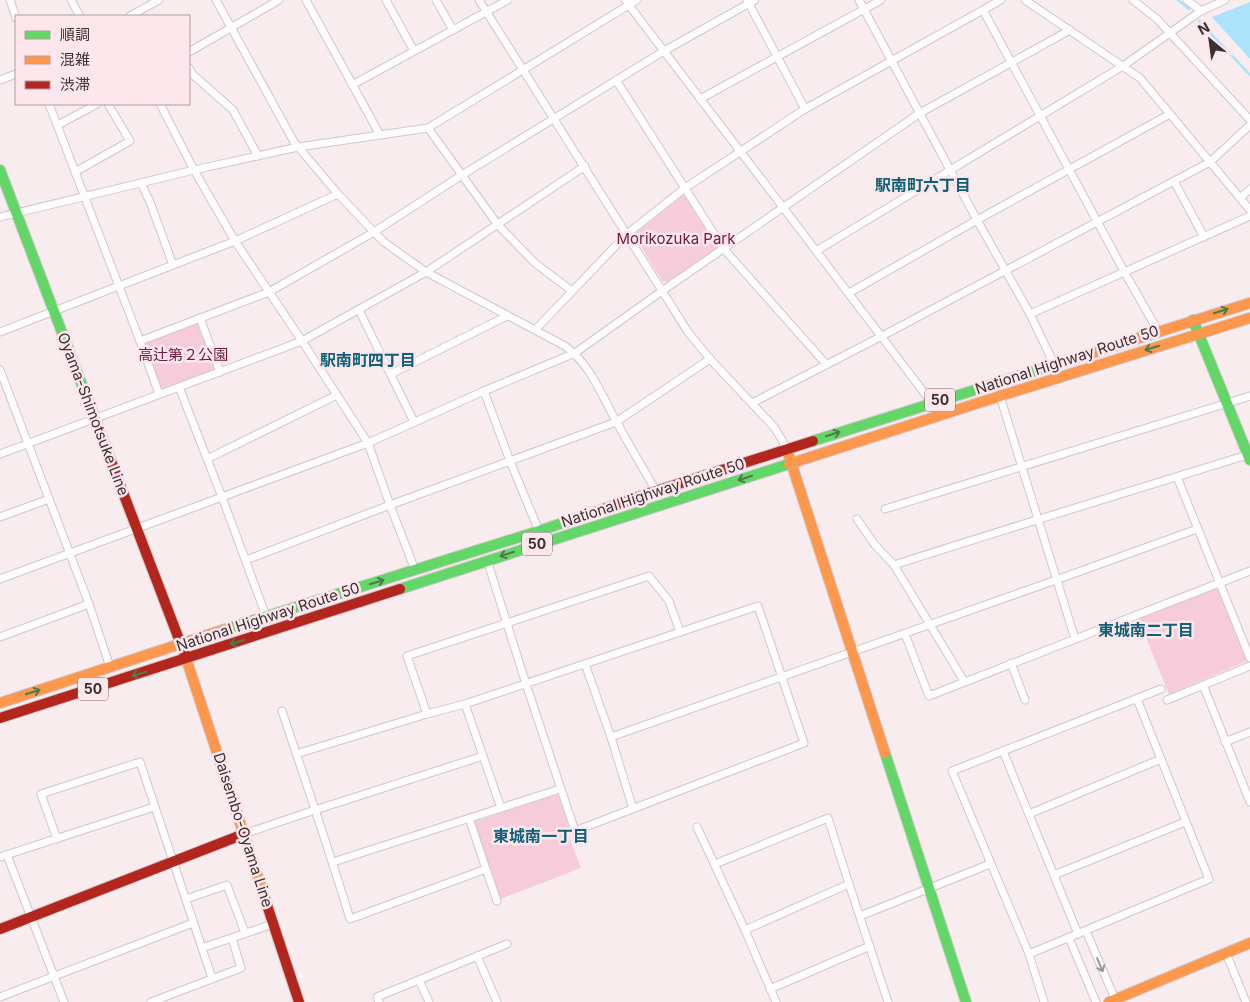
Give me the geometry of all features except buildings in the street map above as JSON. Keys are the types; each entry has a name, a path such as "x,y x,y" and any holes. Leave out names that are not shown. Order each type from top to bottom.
{"main road":[{"name":"Oyama-Shimotsuke Line","path":"0,170 186,659"},
{"name":"National Highway Route 50","path":"0,703 266,616 539,531 656,491 932,402 1250,303"},
{"name":"National Highway Route 50","path":"0,718 487,560 1250,318"},
{"path":"1193,320 1249,456"},
{"path":"786,449 966,1002"},
{"name":"Daisembo-Oyama Line","path":"186,659 299,1002"},
{"path":"0,929 244,834"},
{"path":"1112,1001 1250,943"}],"street":[{"path":"10,0 15,15"},
{"path":"71,0 79,15"},
{"path":"132,15 159,0"},
{"path":"216,0 290,136 338,194 384,242 426,272 507,316 536,329 575,353 593,378 656,491"},
{"path":"190,51 280,0"},
{"path":"306,0 380,135"},
{"path":"386,0 414,51"},
{"path":"436,0 453,30"},
{"path":"479,0 688,332 710,359 774,427 786,449"},
{"path":"352,85 508,0"},
{"path":"0,217 298,147 428,128 524,70 627,2 637,0"},
{"path":"859,0 977,220 1030,314 1054,364"},
{"path":"700,99 881,0"},
{"path":"536,329 627,234 685,188 805,109 1001,0"},
{"path":"1026,0 1140,78 1250,210"},
{"path":"1133,0 1157,19 1250,120"},
{"path":"1187,0 1201,11"},
{"path":"816,251 1123,66 1201,11 1225,0"},
{"path":"140,341 269,292 374,232 554,118 750,1 805,109"},
{"path":"627,2 932,402"},
{"path":"983,10 1158,331"},
{"path":"0,579 368,443 575,353 920,113 1070,30"},
{"path":"190,70 192,74 233,110 258,156"},
{"path":"0,80 15,74"},
{"path":"616,80 724,248 826,364"},
{"path":"49,105 159,394"},
{"path":"58,125 95,105"},
{"path":"75,172 130,141 109,105"},
{"path":"161,105 194,170 235,241 368,443 415,570"},
{"path":"849,294 977,220 1170,114"},
{"path":"752,403 1210,162 1250,125"},
{"path":"428,128 498,225 535,263 572,291"},
{"path":"0,454 302,341 426,272 585,166"},
{"path":"1174,181 1204,237"},
{"path":"141,183 173,265"},
{"path":"1240,198 1250,189"},
{"path":"0,332 235,241 338,194"},
{"path":"1030,314 1250,216"},
{"path":"359,310 414,422"},
{"path":"391,374 507,316"},
{"path":"200,318 220,372"},
{"path":"246,560 616,422 710,359"},
{"path":"0,370 89,604 110,667"},
{"path":"179,387 266,616"},
{"path":"484,391 539,531"},
{"path":"207,459 337,395"},
{"path":"1000,396 1075,639"},
{"path":"885,509 1250,396"},
{"path":"894,565 1038,519 1249,456"},
{"path":"1177,477 1250,658"},
{"path":"0,517 49,499"},
{"path":"857,519 875,545 894,565 964,681"},
{"path":"611,737 1197,529"},
{"path":"296,754 465,704 526,684 758,606 804,743 575,831 560,789 526,684 487,560"},
{"path":"905,634 929,696 1250,571"},
{"path":"427,714 407,656 649,576 669,601 680,632"},
{"path":"0,638 89,604"},
{"path":"1011,663 1025,700"},
{"path":"585,664 611,737 633,809"},
{"path":"1167,700 1250,666"},
{"path":"1203,685 1249,798"},
{"path":"1044,1002 1029,954 952,771 1161,689"},
{"path":"1029,954 1209,880 1137,699"},
{"path":"465,704 501,808"},
{"path":"282,710 350,919 486,869"},
{"path":"1225,742 1250,732"},
{"path":"1003,751 1078,934"},
{"path":"244,834 483,756"},
{"path":"1029,814 1161,759"},
{"path":"56,839 41,794 140,762 212,978"},
{"path":"333,862 560,789"},
{"path":"64,1002 4,856 154,807"},
{"path":"469,818 497,901"},
{"path":"715,864 828,818 888,1002"},
{"path":"1054,875 1185,822"},
{"path":"697,827 776,1002"},
{"path":"860,916 990,864"},
{"path":"745,930 849,884"},
{"path":"186,899 227,885 244,933"},
{"path":"0,997 193,923"},
{"path":"202,948 273,924"},
{"path":"1086,931 1112,1001"},
{"path":"151,1002 241,968 232,938"},
{"path":"1069,938 1096,1002"},
{"path":"379,1002 377,997 506,944"},
{"path":"770,989 870,946"},
{"path":"1226,954 1246,1002"},
{"path":"477,956 497,1002"},
{"path":"419,980 429,1002"}],"green space":[{"name":"Morikozuka Park","path":"682,196 685,196 718,245 717,249 669,282 662,281 636,238 637,232"},
{"name":"高辻第２公園","path":"199,320 218,371 160,393 142,342"},
{"path":"1214,588 1219,591 1247,661 1169,694 1138,618"},
{"path":"558,794 570,830 568,834 581,868 500,899 473,822"}],"water":[{"path":"1250,2 1250,59 1212,17"}],"waterway":[{"path":"1178,0 1189,9"},
{"path":"1199,21 1250,75"}],"traffic: fast":[{"path":"0,170 98,427"},
{"path":"1193,320 1250,460"},
{"path":"813,441 1089,354"},
{"path":"400,589 789,464"},
{"path":"229,628 592,513"},
{"path":"885,753 966,1002"}],"traffic: slow":[{"path":"1089,354 1250,303"},
{"path":"789,464 1250,318"},
{"path":"789,456 885,753"},
{"path":"0,703 229,628"},
{"path":"185,655 265,899"},
{"path":"1109,1002 1250,943"}],"traffic: jam":[{"path":"98,427 185,655"},
{"path":"592,513 813,441"},
{"path":"0,718 400,589"},
{"path":"0,929 244,834"},
{"path":"265,899 299,1002"}],"district":[{"name":"駅南町六丁目","path":"923,185"},
{"name":"駅南町四丁目","path":"368,360"},
{"name":"東城南二丁目","path":"1146,630"},
{"name":"東城南一丁目","path":"541,836"}]}
